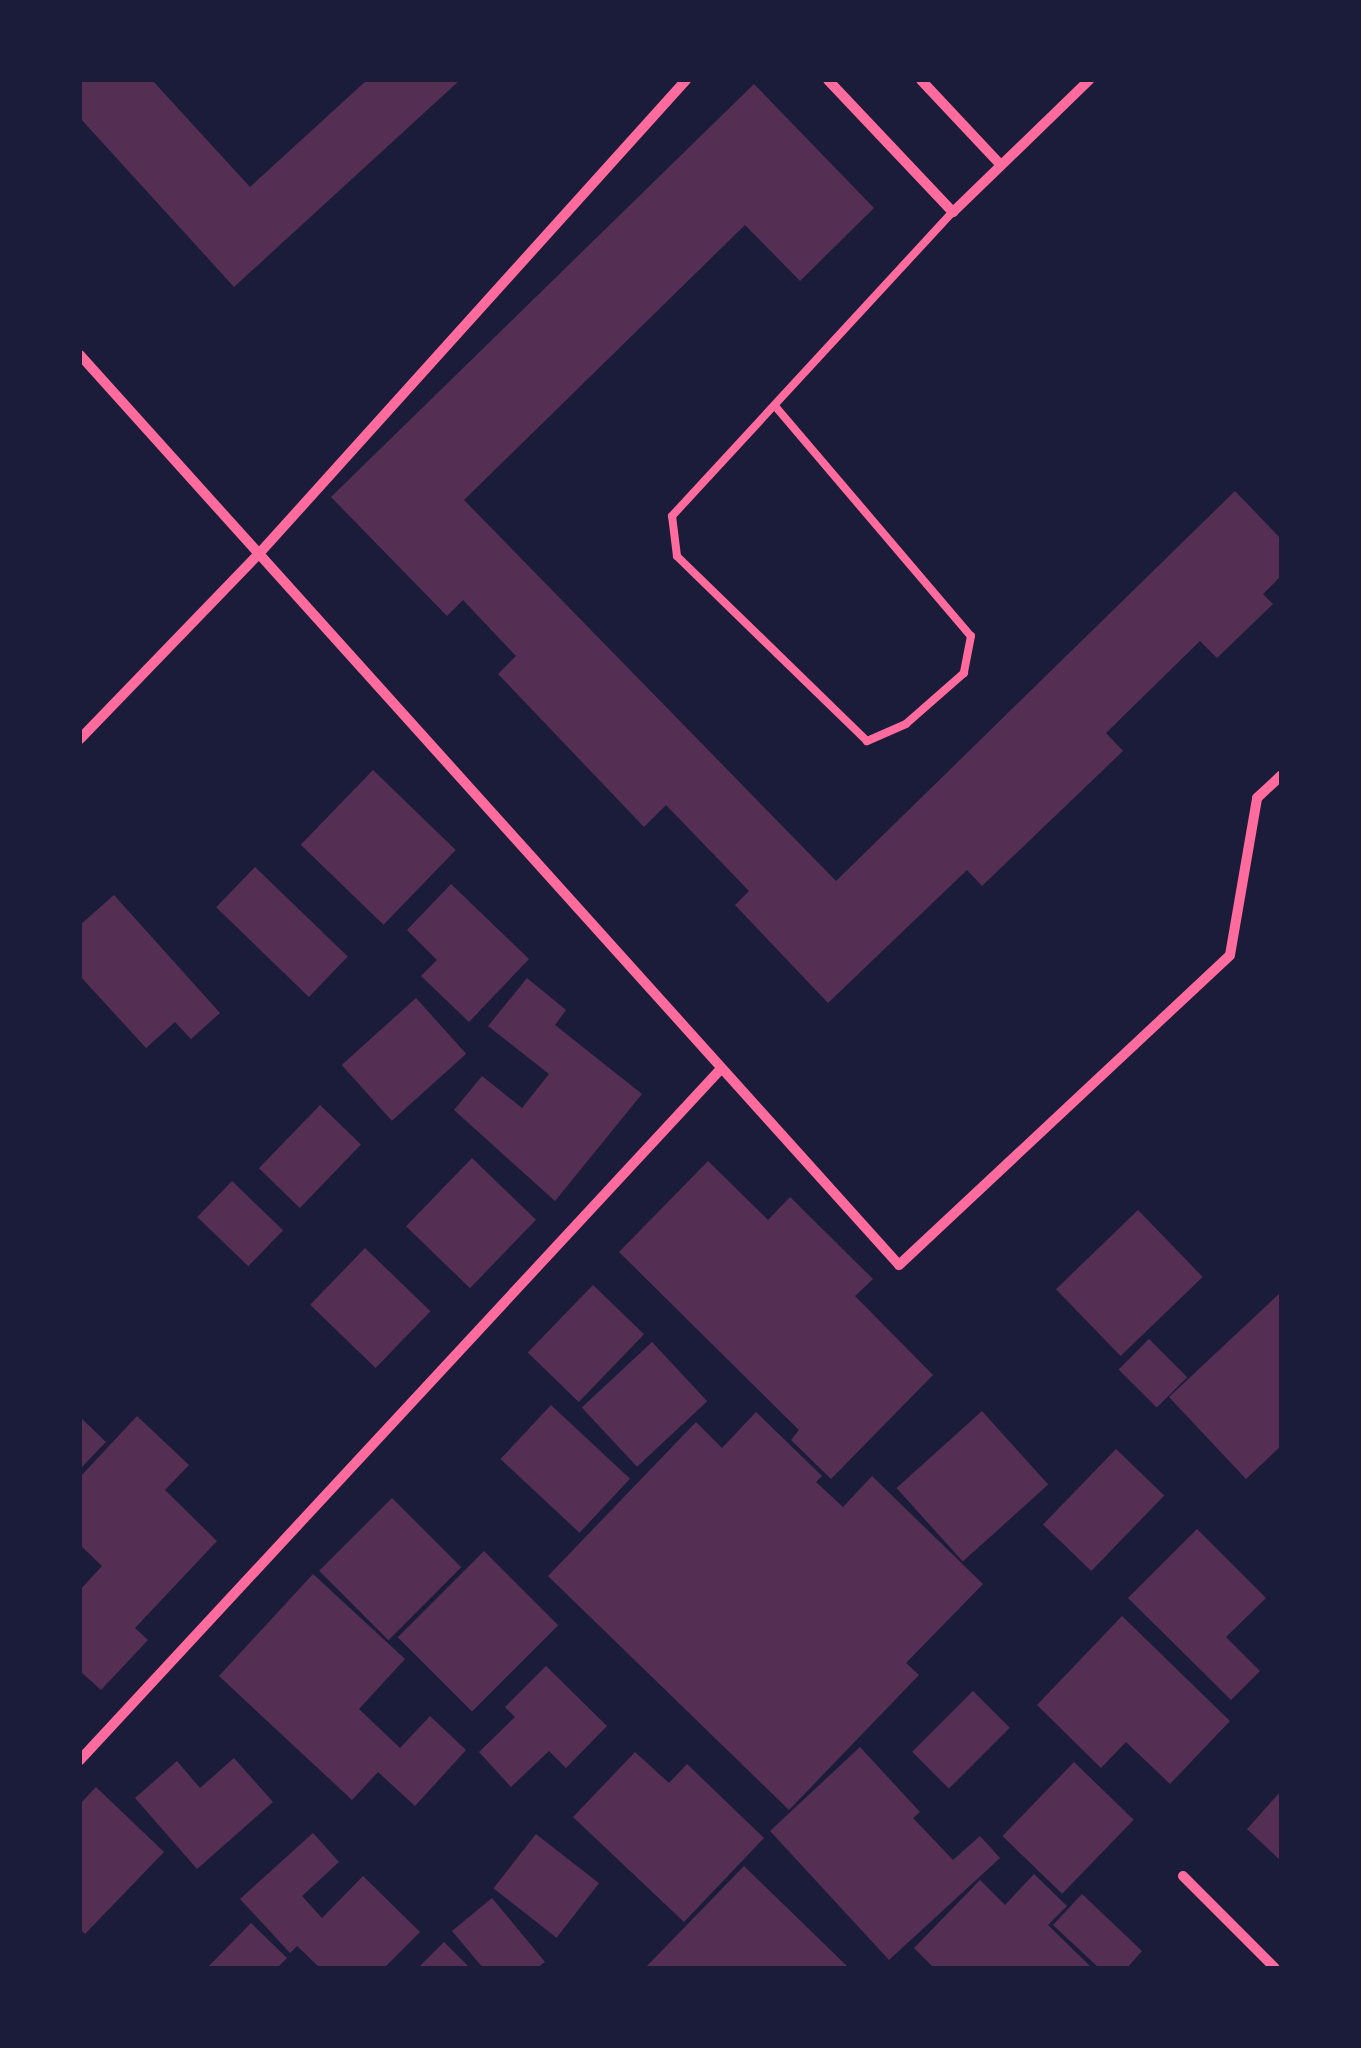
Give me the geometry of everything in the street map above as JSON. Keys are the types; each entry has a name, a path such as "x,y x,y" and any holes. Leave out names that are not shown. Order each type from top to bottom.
{"street":[{"path":"80,739 257,556 686,80"},
{"path":"828,80 953,212 1089,80"},
{"path":"921,80 1000,164"},
{"path":"80,354 719,1071 898,1265 1230,955 1258,798 1281,776"},
{"path":"80,1760 719,1071"},
{"path":"1183,1876 1275,1968"}],"lane":[{"path":"775,406 970,636 964,673 906,724 867,741 677,556 672,516 953,212"}],"building":[{"path":"80,80 152,80 250,187 367,80 460,80 234,287 80,118"},
{"path":"754,84 874,208 800,281 745,225 464,500 836,881 1235,491 1281,539 1281,576 1263,594 1273,604 1217,658 1200,641 1106,733 1123,751 982,886 967,870 828,1003 735,905 749,891 666,805 644,827 498,674 516,656 463,600 447,616 331,497"},
{"path":"373,770 456,850 383,925 301,845"},
{"path":"255,867 348,957 309,997 216,907"},
{"path":"451,884 529,959 469,1022 421,976 437,960 407,930"},
{"path":"114,895 220,1013 191,1039 175,1022 146,1048 80,976 80,925"},
{"path":"527,978 566,1010 555,1025 642,1094 555,1201 454,1110 482,1076 522,1108 549,1074 488,1026"},
{"path":"416,998 466,1054 392,1121 342,1065"},
{"path":"320,1105 361,1145 300,1208 259,1168"},
{"path":"472,1158 536,1220 470,1288 406,1226"},
{"path":"708,1161 768,1220 790,1197 873,1279 855,1296 933,1375 831,1479 791,1440 799,1430 619,1252"},
{"path":"232,1181 283,1230 248,1266 197,1217"},
{"path":"1138,1210 1203,1277 1121,1356 1056,1289"},
{"path":"365,1248 430,1311 376,1368 310,1305"},
{"path":"593,1285 644,1334 579,1402 528,1353"},
{"path":"1281,1292 1281,1446 1246,1479 1169,1397"},
{"path":"1149,1339 1187,1377 1157,1408 1119,1369"},
{"path":"652,1342 707,1401 637,1467 582,1407"},
{"path":"551,1405 630,1479 580,1533 501,1459"},
{"path":"982,1411 1048,1485 963,1562 897,1488"},
{"path":"756,1412 822,1476 816,1482 843,1507 872,1476 983,1584 906,1663 919,1675 789,1810 548,1576 696,1422 722,1448"},
{"path":"137,1416 189,1465 165,1490 217,1541 135,1628 148,1640 101,1690 80,1671 80,1590 102,1566 80,1545 80,1477"},
{"path":"80,1417 106,1442 80,1469"},
{"path":"1116,1449 1164,1496 1091,1571 1043,1525"},
{"path":"392,1498 461,1567 388,1640 319,1571"},
{"path":"1197,1529 1266,1598 1226,1637 1260,1671 1231,1700 1128,1598"},
{"path":"484,1551 558,1625 472,1712 398,1637"},
{"path":"313,1574 405,1659 359,1709 400,1748 430,1716 466,1750 415,1806 378,1772 352,1800 219,1676"},
{"path":"1122,1616 1230,1721 1170,1784 1126,1742 1101,1768 1037,1705"},
{"path":"546,1666 607,1726 566,1768 549,1751 511,1787 479,1752 515,1717 505,1707"},
{"path":"973,1691 1010,1728 949,1789 912,1752"},
{"path":"860,1747 920,1812 913,1818 953,1860 980,1836 1000,1858 889,1960 770,1831"},
{"path":"635,1752 669,1783 687,1764 764,1838 684,1922 573,1817"},
{"path":"234,1758 273,1802 197,1869 135,1798 177,1761 200,1788"},
{"path":"1074,1762 1134,1820 1062,1894 1002,1836"},
{"path":"96,1787 164,1852 85,1934 80,1929 80,1804"},
{"path":"1281,1791 1281,1861 1247,1829"},
{"path":"313,1833 339,1862 302,1896 322,1918 363,1876 420,1932 384,1968 320,1968 297,1946 290,1953 240,1899"},
{"path":"536,1834 599,1883 557,1938 494,1888"},
{"path":"744,1866 849,1968 645,1968"},
{"path":"1034,1874 1067,1906 1048,1925 1092,1968 934,1968 914,1948 980,1880 1005,1905"},
{"path":"1082,1894 1142,1951 1127,1968 1099,1968 1053,1925"},
{"path":"492,1898 545,1962 537,1968 483,1968 452,1931"},
{"path":"251,1923 287,1958 277,1968 207,1968"},
{"path":"444,1942 470,1968 418,1968"}]}
